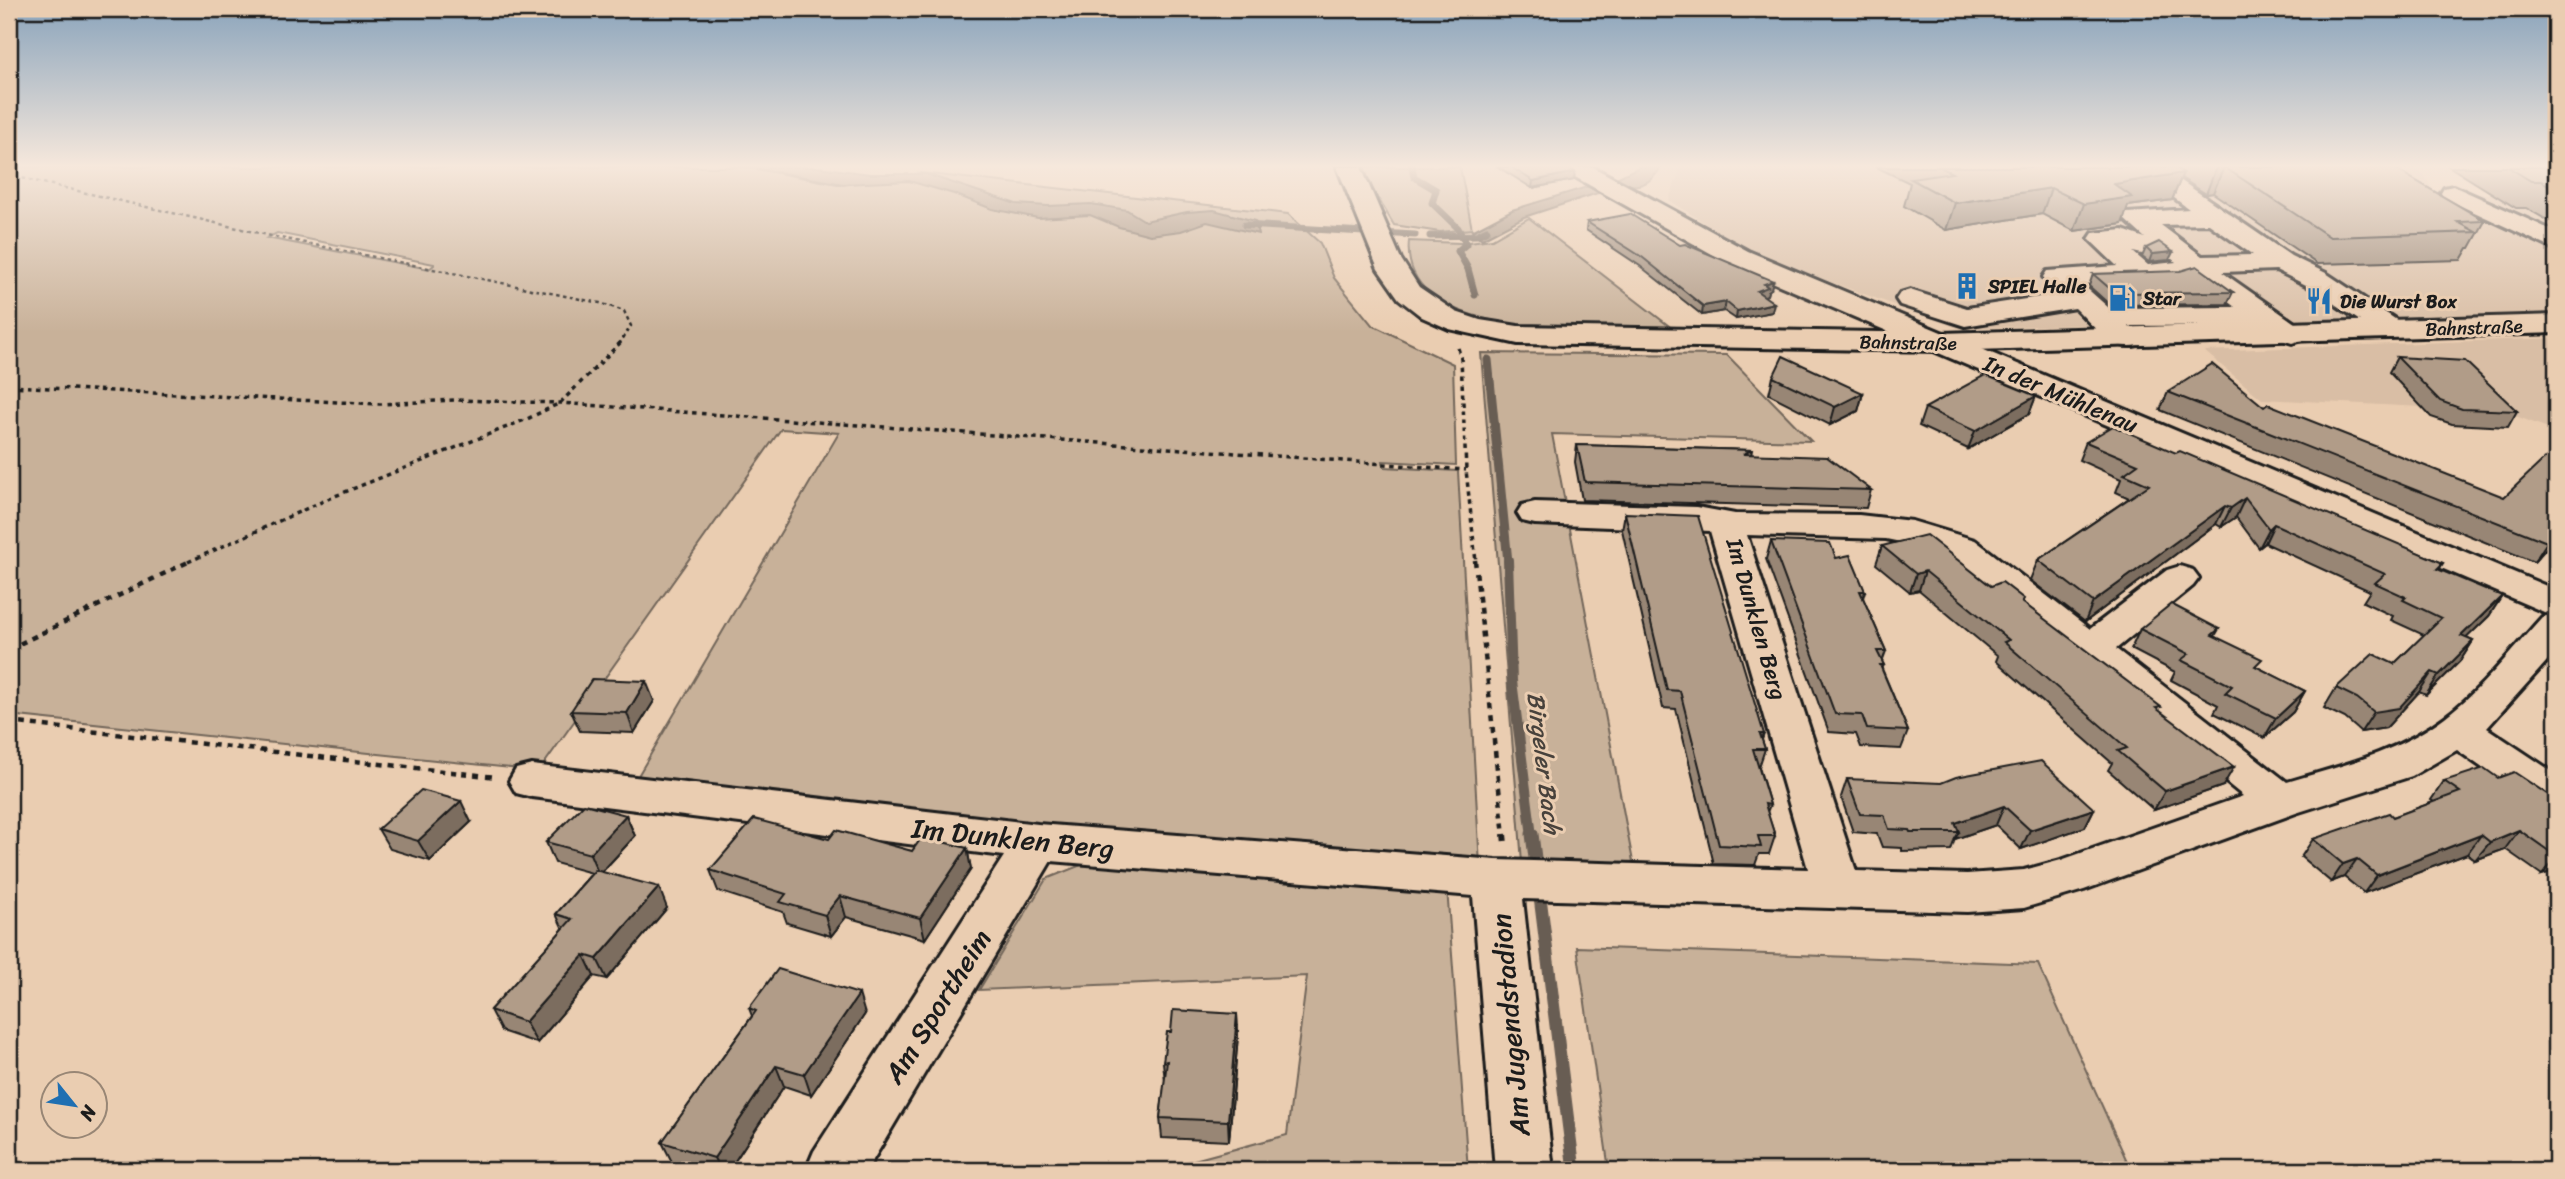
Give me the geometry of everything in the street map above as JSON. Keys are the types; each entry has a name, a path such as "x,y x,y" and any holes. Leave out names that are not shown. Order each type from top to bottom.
{"street":[{"name":"Bahnstraße","path":"1371,222 1408,293 1433,311 1485,331 1518,335 1941,342 2126,339 2556,324"},
{"name":"In der Mühlenau","path":"1673,222 1738,257 2556,604"},
{"path":"2138,222 2164,264 2266,316 2292,334"},
{"path":"2224,222 2281,262 2316,279 2390,330"},
{"path":"2514,222 2556,242"},
{"path":"2126,339 2057,278 2164,264 2281,262"},
{"path":"1910,299 1965,317 2090,308 2266,316"},
{"path":"1535,513 1697,518 1735,525"},
{"name":"Im Dunklen Berg","path":"1838,889 1728,532 1735,525 1753,523 1898,530 1945,540 1962,548 2280,801"},
{"path":"2090,649 2180,578"},
{"name":"Im Dunklen Berg","path":"532,781 1038,842 1526,881 1967,893 2024,889 2067,877 2280,801 2396,765 2431,748 2477,713 2556,626"},
{"path":"2458,730 2556,796"},
{"name":"Am Sportheim","path":"835,1170 1038,842"},
{"name":"Am Jugendstadion","path":"1524,1170 1526,881"}],"path":[{"path":"9,649 226,543 561,403 624,339 631,326 624,311 600,303 211,222"},
{"path":"1457,344 1461,358 1466,470 1506,850 1526,881"},
{"path":"9,386 380,404 456,400 561,403 1466,470"},
{"path":"9,722 532,781"}],"shaded area":[{"path":"9,222 1297,222 1320,243 1334,278 1372,325 1453,364 1456,465 1383,461 1384,467 1458,471 1480,866 1034,824 635,781 839,433 781,429 539,771 9,715","holes":["277,233 434,265 429,269 267,238"]},
{"path":"1107,222 1207,222 1181,231 1150,235"},
{"path":"1207,222 1255,222 1258,234"},
{"path":"1392,222 1471,222 1472,229 1440,232 1394,225"},
{"path":"1489,222 1514,222 1482,239 1472,231"},
{"path":"1522,222 1534,222 1673,329 1603,330 1513,324 1471,315 1437,299 1415,275 1409,241 1461,243 1492,239"},
{"path":"1703,222 2497,222 2556,249 2556,314 1958,328 1751,253"},
{"path":"2524,222 2556,222 2556,237"},
{"path":"2556,338 2556,431 2502,411 2262,399 2204,351"},
{"path":"1481,353 1727,355 1811,441 1552,434 1634,867 1522,862"},
{"path":"1086,863 1447,888 1468,1170 1157,1170 1287,1135 1307,976 979,990 1046,879"},
{"path":"1577,947 2038,964 2131,1170 1609,1170"}],"building":[{"path":"1587,222 1643,222 1680,245 1685,244 1773,281 1764,284 1768,287 1757,291 1774,303 1737,311 1726,302 1703,306 1642,257"},
{"path":"2307,222 2458,222 2476,232 2330,237"},
{"path":"2159,242 2173,252 2152,254 2146,248"},
{"path":"2197,266 2233,292 2115,293 2093,274 2180,271"},
{"path":"1783,356 1863,393 1835,407 1773,377"},
{"path":"2397,357 2465,361 2517,411 2462,409 2440,401"},
{"path":"2212,364 2264,407 2268,404 2504,497 2556,448 2556,532 2547,542 2168,392"},
{"path":"1985,375 2036,396 1975,431 1925,408"},
{"path":"2113,426 2176,453 2180,451 2443,563 2437,569 2502,596 2461,636 2473,641 2439,675 2432,672 2399,708 2374,712 2357,698 2336,688 2373,654 2394,664 2441,618 2403,600 2406,597 2375,583 2385,574 2274,524 2269,529 2245,498 2231,508 2225,506 2093,602 2038,560 2149,485 2124,474 2138,464 2086,442"},
{"path":"1577,445 1752,450 1743,454 1827,457 1871,490 1585,482"},
{"path":"1625,513 1698,516 1764,734 1760,734 1765,749 1753,749 1770,805 1765,804 1775,836 1758,836 1761,847 1719,845 1680,691 1667,690"},
{"path":"1926,535 1991,586 2002,582 2024,599 2022,602 2161,707 2156,708 2234,767 2165,791 2118,751 2127,748 2004,642 2009,640 1925,571 1916,574 1882,546"},
{"path":"1771,541 1830,543 1836,558 1850,555 1865,591 1860,591 1886,651 1877,651 1884,665 1880,665 1908,731 1867,729 1862,715 1835,714"},
{"path":"2171,604 2219,629 2212,635 2262,659 2255,666 2305,691 2276,718 2225,693 2232,686 2181,660 2189,654 2140,629"},
{"path":"592,679 646,681 627,713 571,711"},
{"path":"2041,761 2094,809 2030,830 2004,806 1955,823 1959,832 1910,832 1889,829 1884,815 1860,814 1847,779 1941,783 1956,777"},
{"path":"2484,768 2498,778 2514,772 2556,800 2556,856 2519,830 2490,842 2481,835 2377,875 2357,859 2343,864 2313,839 2389,813 2393,817 2460,792 2444,781"},
{"path":"421,790 461,801 418,841 378,829"},
{"path":"584,804 626,815 590,854 546,842"},
{"path":"754,819 829,839 836,830 912,851 922,837 967,848 920,918 840,896 825,915 780,902 786,894 710,870"},
{"path":"595,870 659,887 597,959 584,955 525,1022 490,1010 572,919 556,914"},
{"path":"778,969 859,994 804,1074 776,1066 714,1158 662,1142 756,1011 749,1008"},
{"path":"1173,1010 1237,1014 1228,1121 1160,1118 1167,1061 1163,1062 1167,1032 1171,1032"}],"waterway":[{"name":"Birgeler Bach","path":"1452,222 1462,235"},
{"path":"1245,225 1415,235"},
{"path":"1462,235 1477,235 1487,230"},
{"path":"1430,236 1462,235"},
{"name":"Birgeler Bach","path":"1462,235 1466,244 1458,251 1468,269 1475,295"},
{"name":"Birgeler Bach","path":"1488,360 1508,562"},
{"name":"Birgeler Bach","path":"1508,560 1512,681 1532,836"},
{"name":"Birgeler Bach","path":"1532,834 1537,874"},
{"name":"Birgeler Bach","path":"1539,889 1574,1170"}],"place":[{"name":"SPIEL Halle","path":"1967,286"},
{"name":"Star","path":"2122,298"},
{"name":"Die Wurst Box","path":"2319,301"}]}
